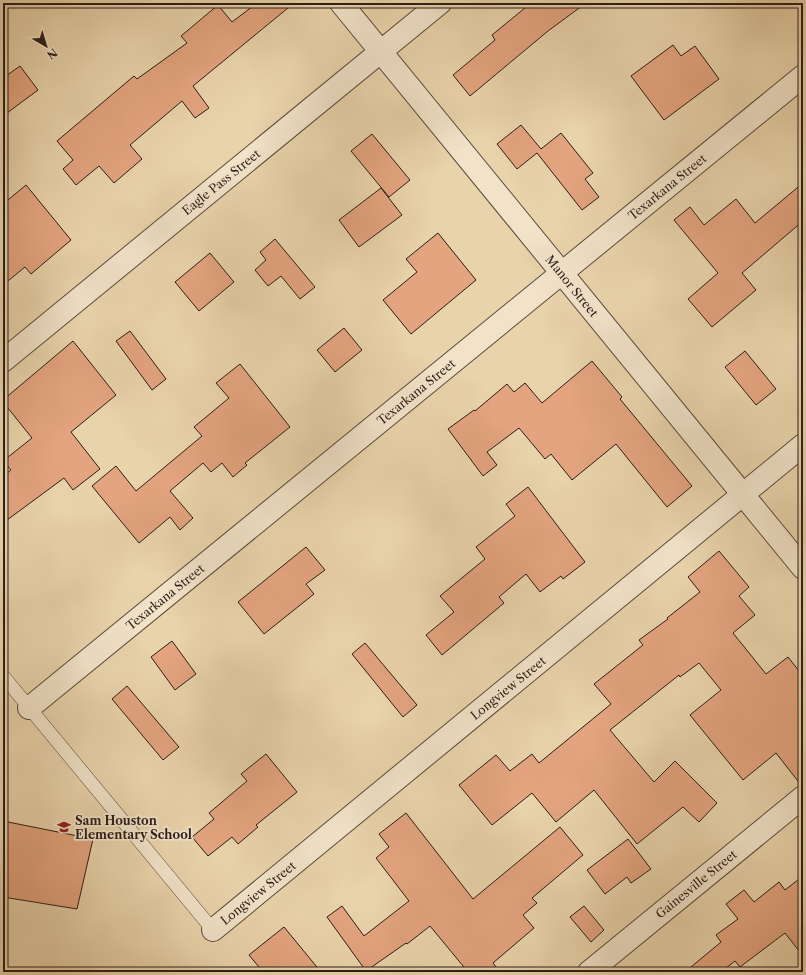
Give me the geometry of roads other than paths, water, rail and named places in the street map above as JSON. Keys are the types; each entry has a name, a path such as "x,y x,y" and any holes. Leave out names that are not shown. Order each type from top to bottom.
{"street":[{"name":"Manor Street","path":"341,3 803,568"},
{"name":"Eagle Pass Street","path":"3,360 440,3"},
{"name":"Texarkana Street","path":"29,708 803,76"},
{"name":"Longview Street","path":"213,930 803,445"},
{"name":"Gainesville Street","path":"589,972 803,797"}],"lane":[{"path":"3,676 213,930"}],"place":[{"name":"Sam Houston Elementary School","path":"64,827"}]}
